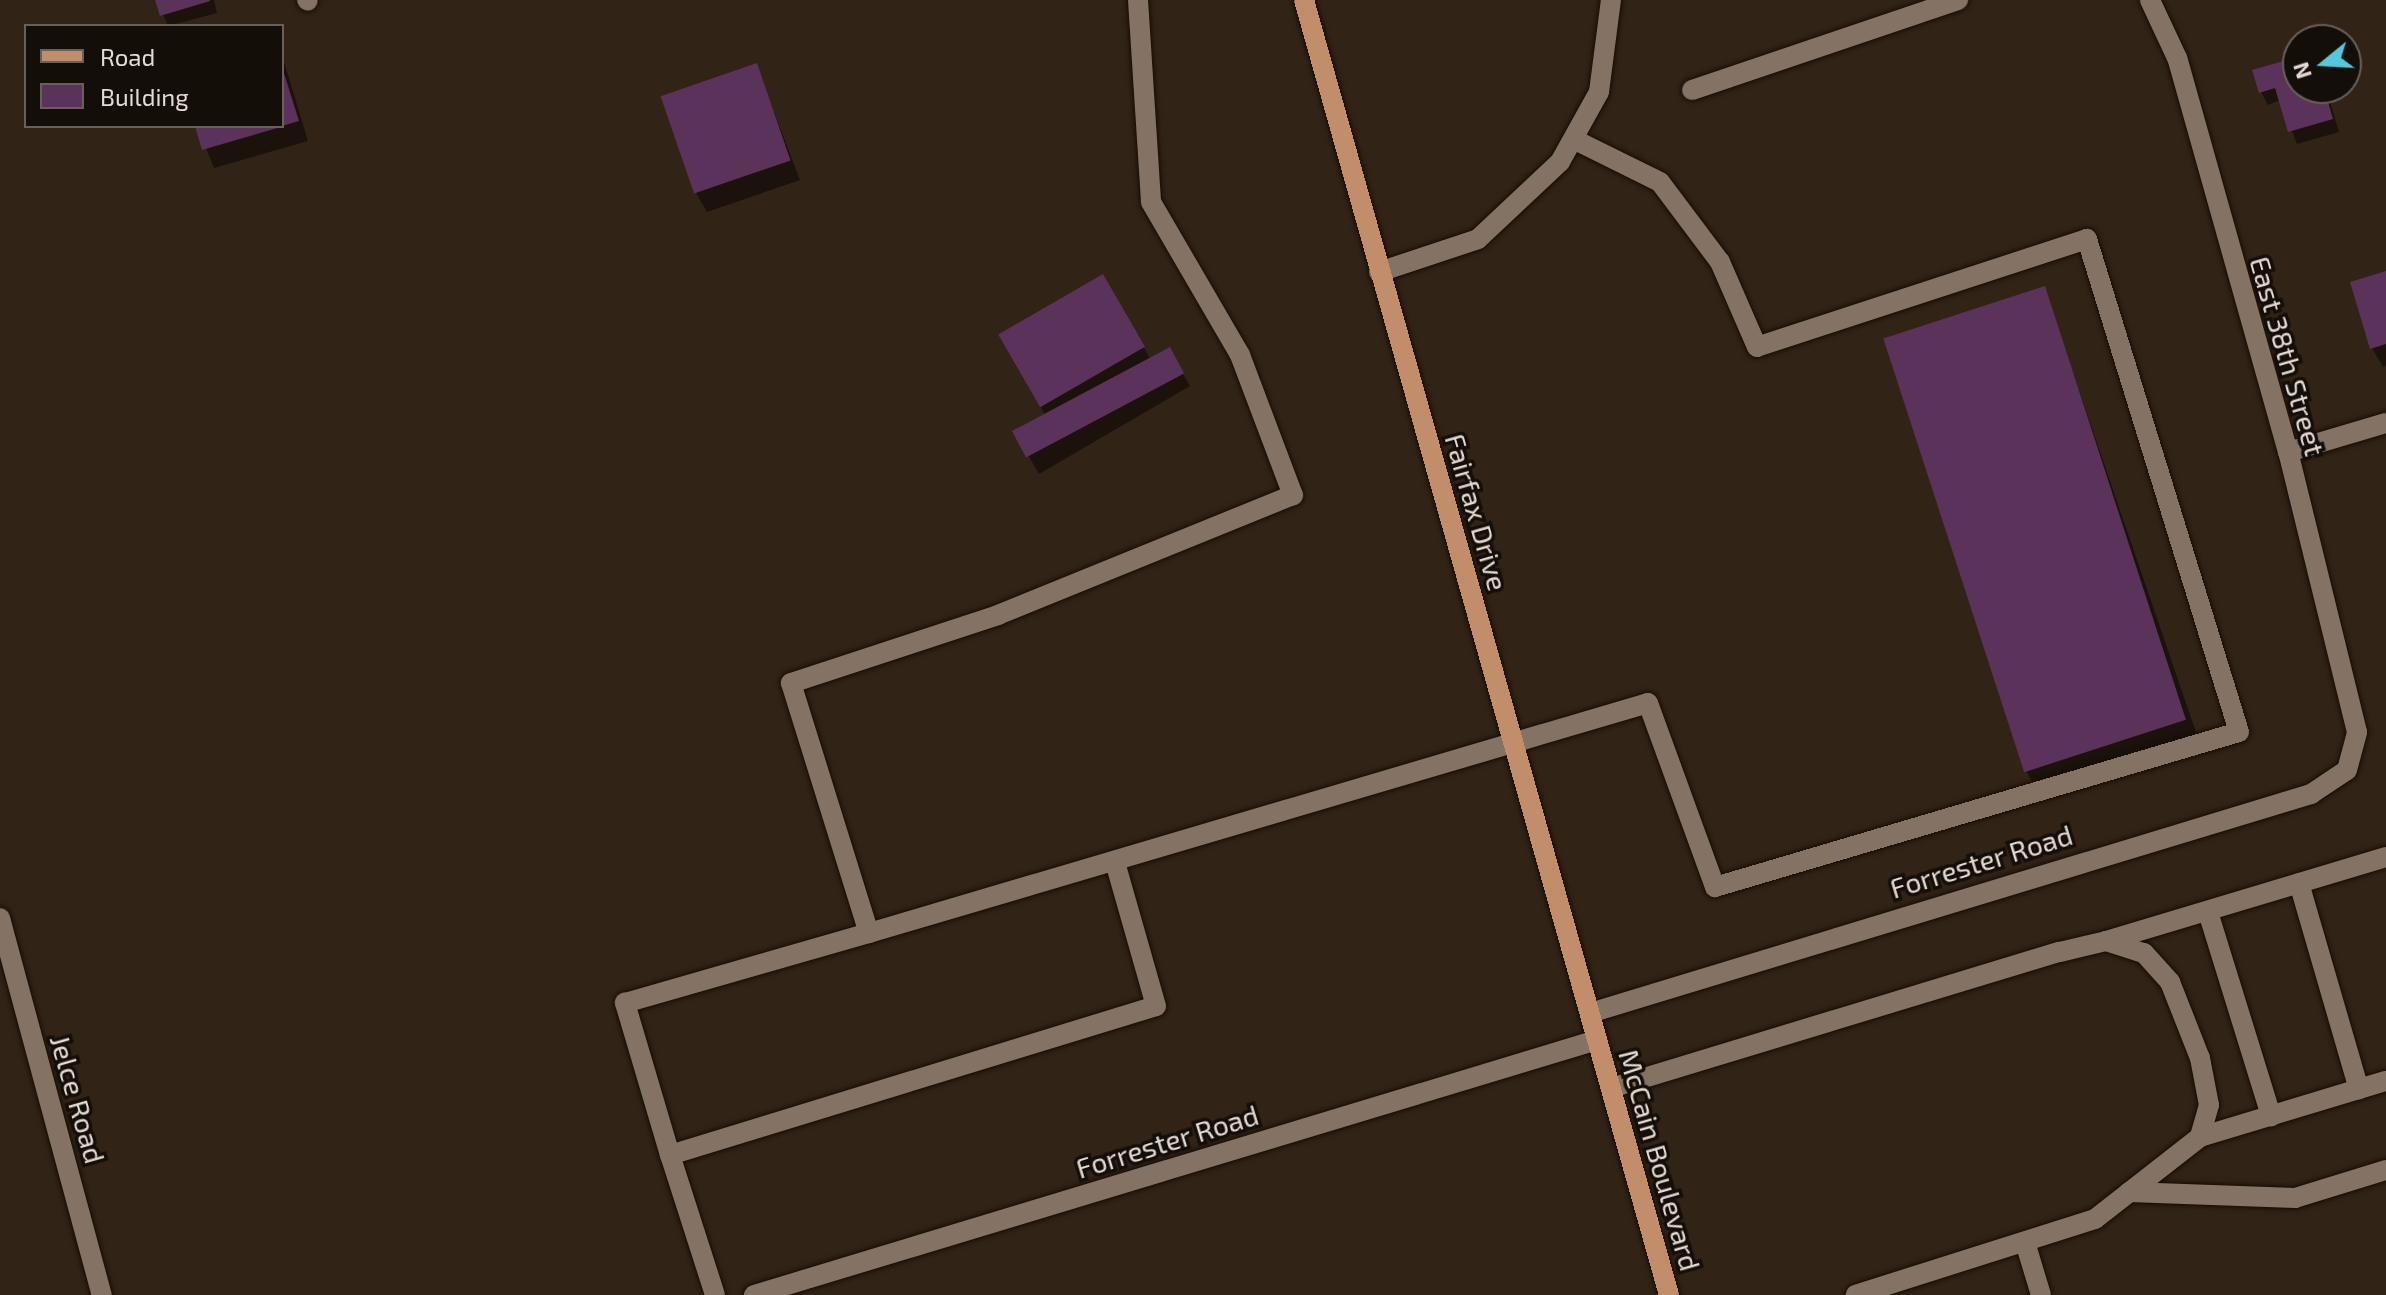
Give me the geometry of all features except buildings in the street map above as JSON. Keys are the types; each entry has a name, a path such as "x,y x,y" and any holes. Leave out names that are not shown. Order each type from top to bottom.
{"main road":[{"name":"Fairfax Drive","path":"1304,0 1597,1040"},
{"name":"McCain Boulevard","path":"1597,1040 1669,1295"}],"street":[{"path":"869,933 791,683 998,615 1293,495 1240,355 1151,202 1138,0"},
{"path":"1379,272 1466,245 1496,227 1575,140 1605,71 1611,0"},
{"path":"1692,90 1958,0"},
{"name":"East 38th Street","path":"2150,0 2177,58 2288,452 2357,732"},
{"path":"715,1295 625,1003 1115,862 1648,703 1715,887 2239,732 2087,239 1757,347 1720,262 1660,182 1575,140"},
{"path":"2288,452 2386,423"},
{"name":"Forrester Road","path":"1590,1013 2311,794 2347,770 2357,732"},
{"path":"1611,1088 2386,857"},
{"path":"670,1155 1156,1006 1115,862"},
{"path":"2299,883 2359,1089"},
{"path":"2208,912 2271,1116"},
{"name":"Jelce Road","path":"0,918 102,1295"},
{"path":"2106,941 2144,953 2170,982 2209,1105 2200,1137"},
{"name":"Forrester Road","path":"754,1295 1597,1040"},
{"path":"1856,1295 1898,1289 2095,1219 2200,1137 2386,1081"},
{"path":"2129,1192 2295,1198 2386,1170"},
{"path":"2025,1242 2041,1295"}]}
